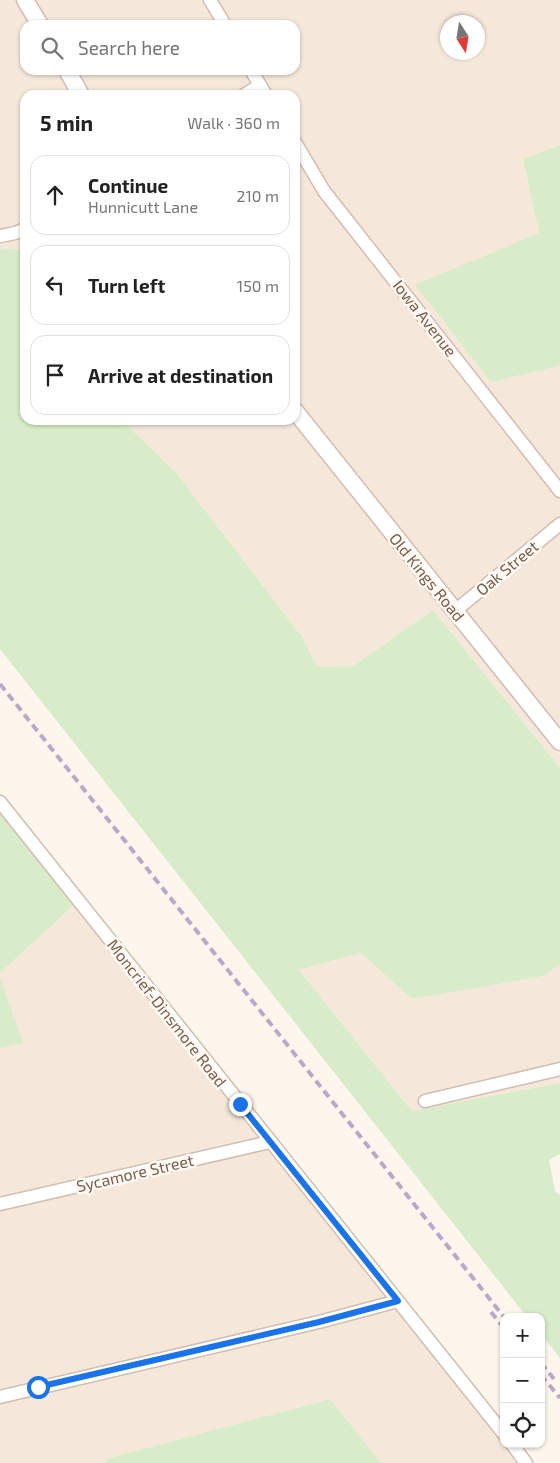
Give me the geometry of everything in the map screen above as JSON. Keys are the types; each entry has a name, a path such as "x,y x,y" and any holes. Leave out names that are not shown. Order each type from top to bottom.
{"street":[{"path":"25,0 37,20"},
{"path":"210,0 222,20"},
{"path":"69,75 78,90"},
{"path":"254,75 263,90"},
{"name":"Iowa Avenue","path":"300,150 324,191 560,490"},
{"path":"0,236 20,232"},
{"name":"Old Kings Road","path":"300,417 560,742"},
{"name":"Oak Street","path":"455,611 560,524"},
{"name":"Moncrief-Dinsmore Road","path":"0,802 500,1429"},
{"path":"425,1101 560,1070"},
{"name":"Sycamore Street","path":"0,1204 270,1142"},
{"path":"0,1397 319,1322 398,1301"},
{"path":"515,1448 526,1463"}],"shaded area":[{"path":"0,0 16,0 28,20 20,20 20,75 61,75 70,90 20,90 20,250 0,248"},
{"path":"32,0 560,0 560,145 523,159 539,233 491,382 560,366 560,731 300,407 300,90 86,90 77,75 300,75 300,20 44,20"},
{"path":"127,425 297,425 560,754 560,768 433,610 353,666 317,667 303,638 177,474"},
{"path":"74,905 500,1439 500,1448 507,1448 520,1463 381,1463 329,1399 106,1459 106,1463 0,1463 0,1048 22,1042 0,973"},
{"path":"361,953 412,999 544,976 560,964 560,1083 412,1111 299,970"}],"green space":[{"path":"560,145 560,366 491,382 415,285 539,233 523,159"},
{"path":"0,248 20,250 20,425 127,425 177,474 303,638 317,667 353,666 433,610 560,768 560,964 544,976 412,999 361,953 299,970 412,1111 560,1083 560,1154 549,1160 555,1191 560,1195 560,1358 545,1339 545,1313 524,1313 0,649"},
{"path":"0,814 74,905 0,973"},
{"path":"0,977 23,1043 0,1048"},
{"path":"330,1399 381,1463 106,1463 106,1459"}],"railway":[{"path":"0,684 501,1313"},
{"path":"491,1312 500,1323"},
{"path":"545,1368 554,1379"},
{"path":"545,1380 560,1398"}],"route":[{"path":"38,1387 319,1322 398,1301 240,1104"}]}
